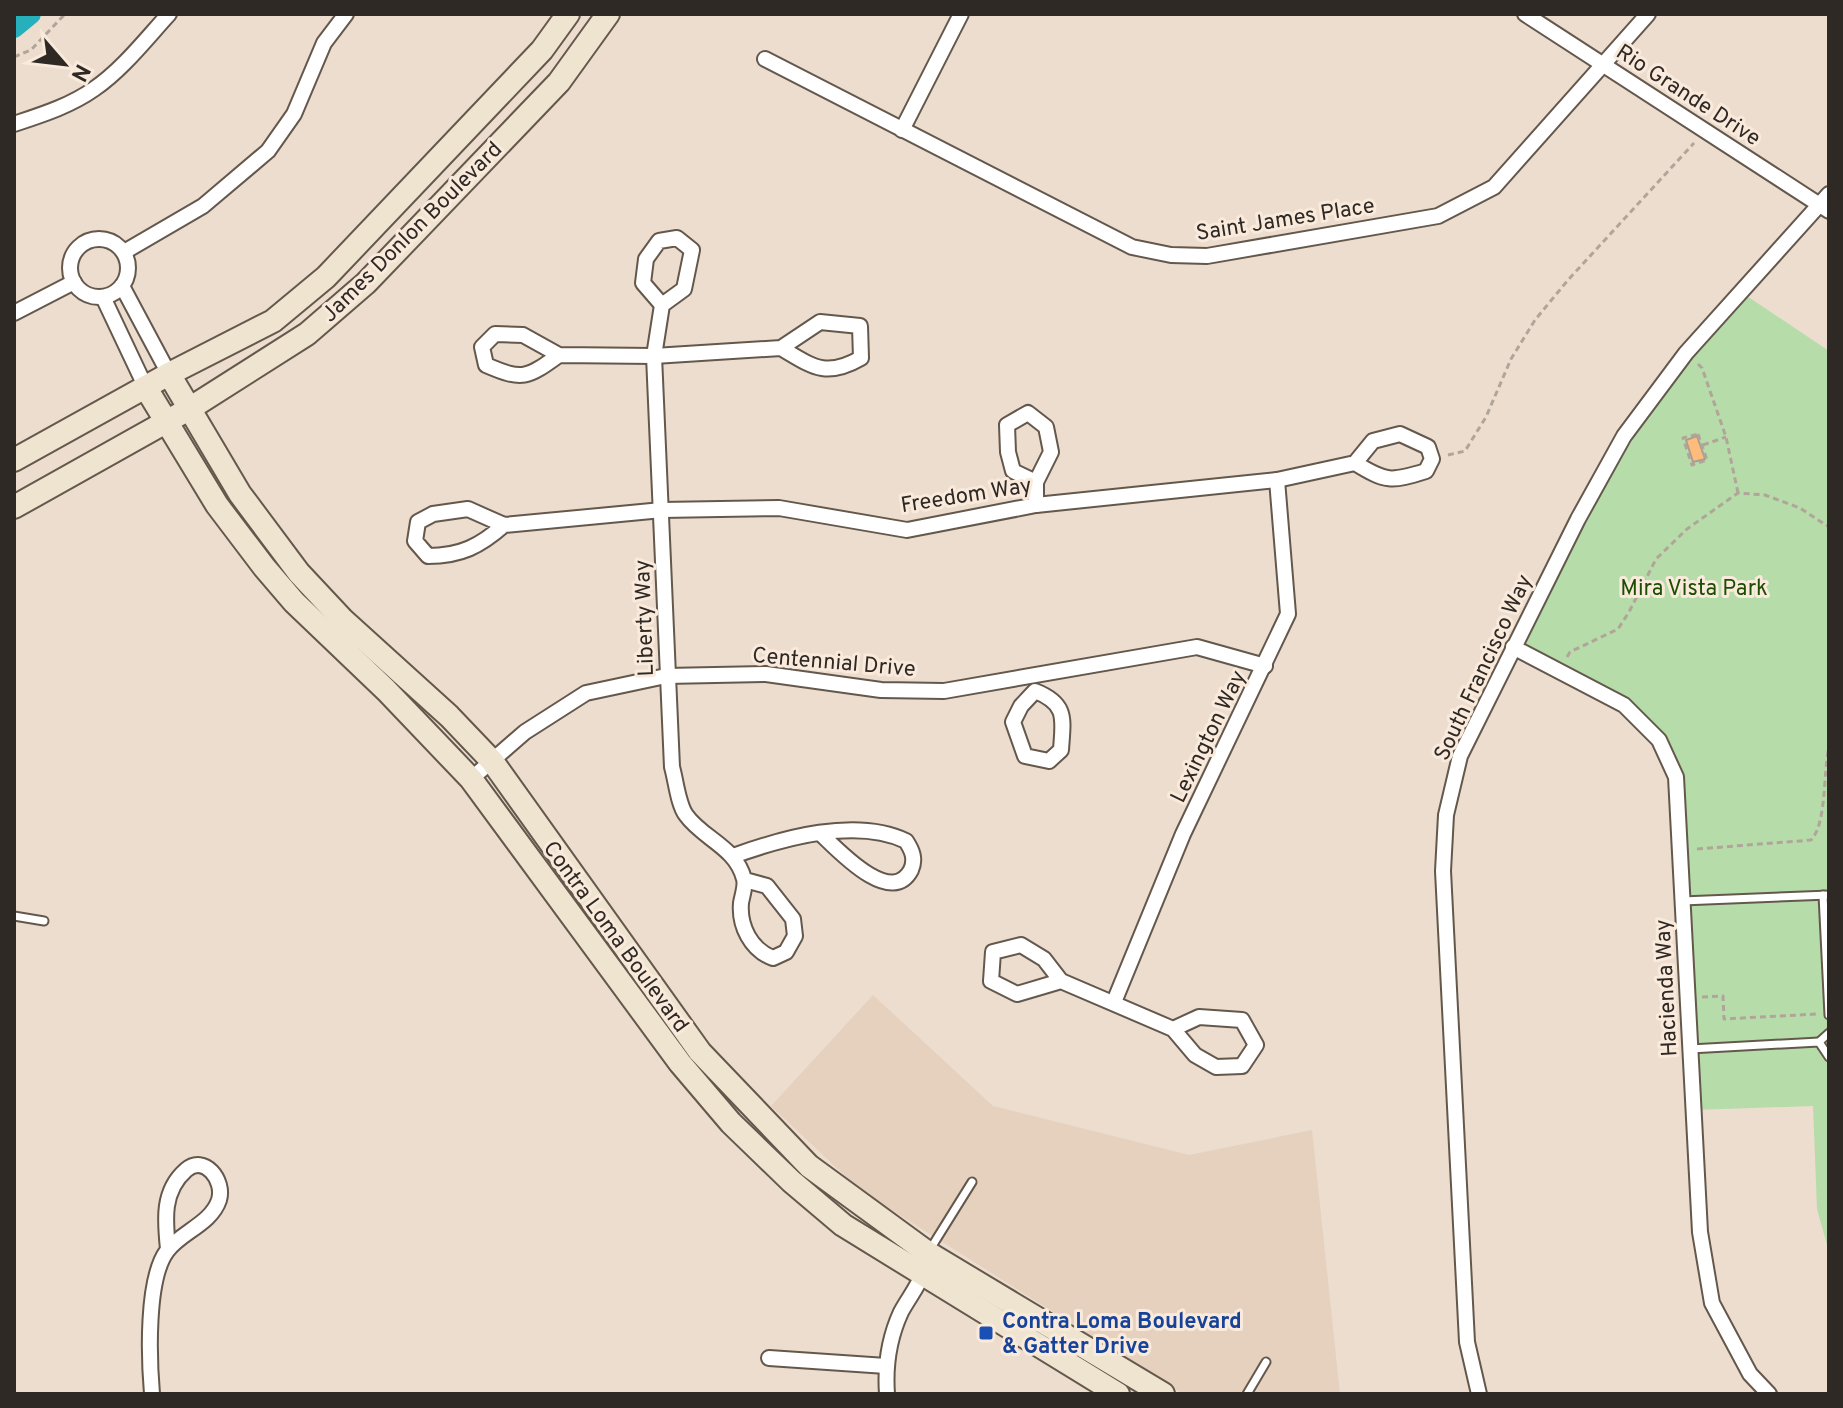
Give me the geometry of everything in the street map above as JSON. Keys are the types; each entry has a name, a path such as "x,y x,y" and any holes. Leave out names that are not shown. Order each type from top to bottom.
{"main road":[{"name":"James Donlon Boulevard","path":"14,460 169,374 273,321 326,277 542,50 568,14"},
{"name":"James Donlon Boulevard","path":"14,507 189,409 307,334 366,283 559,82 608,14"},
{"name":"Contra Loma Boulevard","path":"169,374 240,494 299,573 343,620 449,716 492,761 700,1052 809,1166 925,1264 1118,1394"},
{"name":"Contra Loma Boulevard","path":"146,388 217,505 274,579 471,779 680,1063 731,1123 791,1181 843,1225 925,1264 1163,1394"}],"street":[{"path":"14,124 49,113 95,89 169,14"},
{"path":"124,252 203,206 268,151 294,114 324,43 346,14"},
{"path":"902,130 961,14"},
{"name":"Rio Grande Drive","path":"1525,14 1705,130 1826,203"},
{"name":"Saint James Place","path":"765,59 1132,247 1171,255 1207,256 1438,216 1494,187 1648,14"},
{"name":"South Francisco Way","path":"1479,1394 1467,1342 1443,871 1446,815 1460,756 1578,519 1624,436 1686,353 1826,203"},
{"path":"677,238 692,250 684,289 662,305 643,283 646,259 659,241 677,238"},
{"path":"108,240 124,252 128,269 122,286 103,297 86,294 74,282 70,263 80,246 89,241 108,240"},
{"path":"14,313 74,282"},
{"path":"122,286 169,374"},
{"path":"103,297 146,388"},
{"name":"Liberty Way","path":"662,305 654,356 672,767 685,814 733,856"},
{"path":"559,355 532,374 510,376 486,365 482,347 495,334 523,335 559,355 654,356 781,348 820,322 860,326 861,358 840,370 811,366 781,348"},
{"path":"1036,482 1013,471 1008,452 1007,425 1028,413 1046,427 1051,452 1036,482 1036,505"},
{"path":"1400,434 1428,447 1432,459 1426,471 1402,479 1380,479 1355,463 1373,441 1400,434"},
{"name":"Freedom Way","path":"504,525 662,510 779,508 907,530 1036,505 1277,480 1355,463"},
{"name":"Lexington Way","path":"1114,1002 1183,834 1288,614 1277,480"},
{"path":"468,509 504,525 484,543 444,556 428,556 415,541 418,522 433,514 468,509"},
{"name":"Centennial Drive","path":"471,779 525,732 586,693 666,676 766,674 881,690 944,691 1197,647 1265,666"},
{"name":"Hacienda Way","path":"1513,647 1624,705 1659,740 1676,777 1700,1232 1712,1303 1750,1374 1769,1394"},
{"path":"1032,674 1035,691"},
{"path":"1035,691 1058,704 1063,720 1061,750 1049,761 1025,756 1013,722 1021,706 1035,691"},
{"path":"745,880 767,886 793,919 795,936 786,952 773,958 763,954 749,938 742,923 745,880 733,856 783,838 820,833 871,830 906,841 913,851 914,865 907,876 897,881 872,878 820,833"},
{"path":"1061,981 1017,994 991,981 993,952 1021,945 1044,959 1061,981 1173,1029 1195,1055 1216,1067 1242,1066 1256,1045 1242,1020 1199,1017 1173,1029"},
{"path":"152,1394 150,1369 154,1278 168,1249 202,1223 219,1201 220,1182 211,1170 192,1165 177,1178 168,1197 165,1217 168,1249"},
{"path":"887,1394 886,1366 901,1314 925,1264"},
{"path":"769,1358 886,1366"}],"lane":[{"path":"1682,901 1826,895 1829,1014"},
{"path":"14,916 44,921"},
{"path":"1690,1049 1819,1042 1829,1033"},
{"path":"1819,1042 1829,1057"},
{"path":"925,1264 972,1182"},
{"path":"1247,1394 1266,1362"}],"path":[{"path":"14,57 31,50 65,14"},
{"path":"1432,459 1465,451 1486,417 1511,359 1535,320 1705,130"},
{"path":"1686,353 1702,368 1726,437 1738,493"},
{"path":"1698,434 1702,445 1707,460 1692,465 1683,438 1698,434"},
{"path":"1702,445 1726,437"},
{"path":"1560,671 1570,652 1618,629 1656,559 1687,529 1738,493 1765,495 1800,508 1829,527"},
{"path":"1679,849 1811,840 1820,826 1829,747"},
{"path":"1687,998 1723,996 1724,1019 1829,1014"}],"shaded area":[{"path":"873,995 993,1106 1189,1155 1312,1130 1340,1394 1183,1394 860,1190 771,1106"}],"green space":[{"name":"Mira Vista Park","path":"1741,292 1829,351 1829,1252 1817,1209 1813,1106 1693,1110 1676,777 1659,740 1624,705 1513,647 1624,436"}],"building":[{"path":"1697,436 1705,459 1693,462 1686,440"}],"waterway":[{"path":"14,28 31,14"}],"place":[{"name":"Contra Loma Boulevard & Gatter Drive","path":"986,1333"}]}
